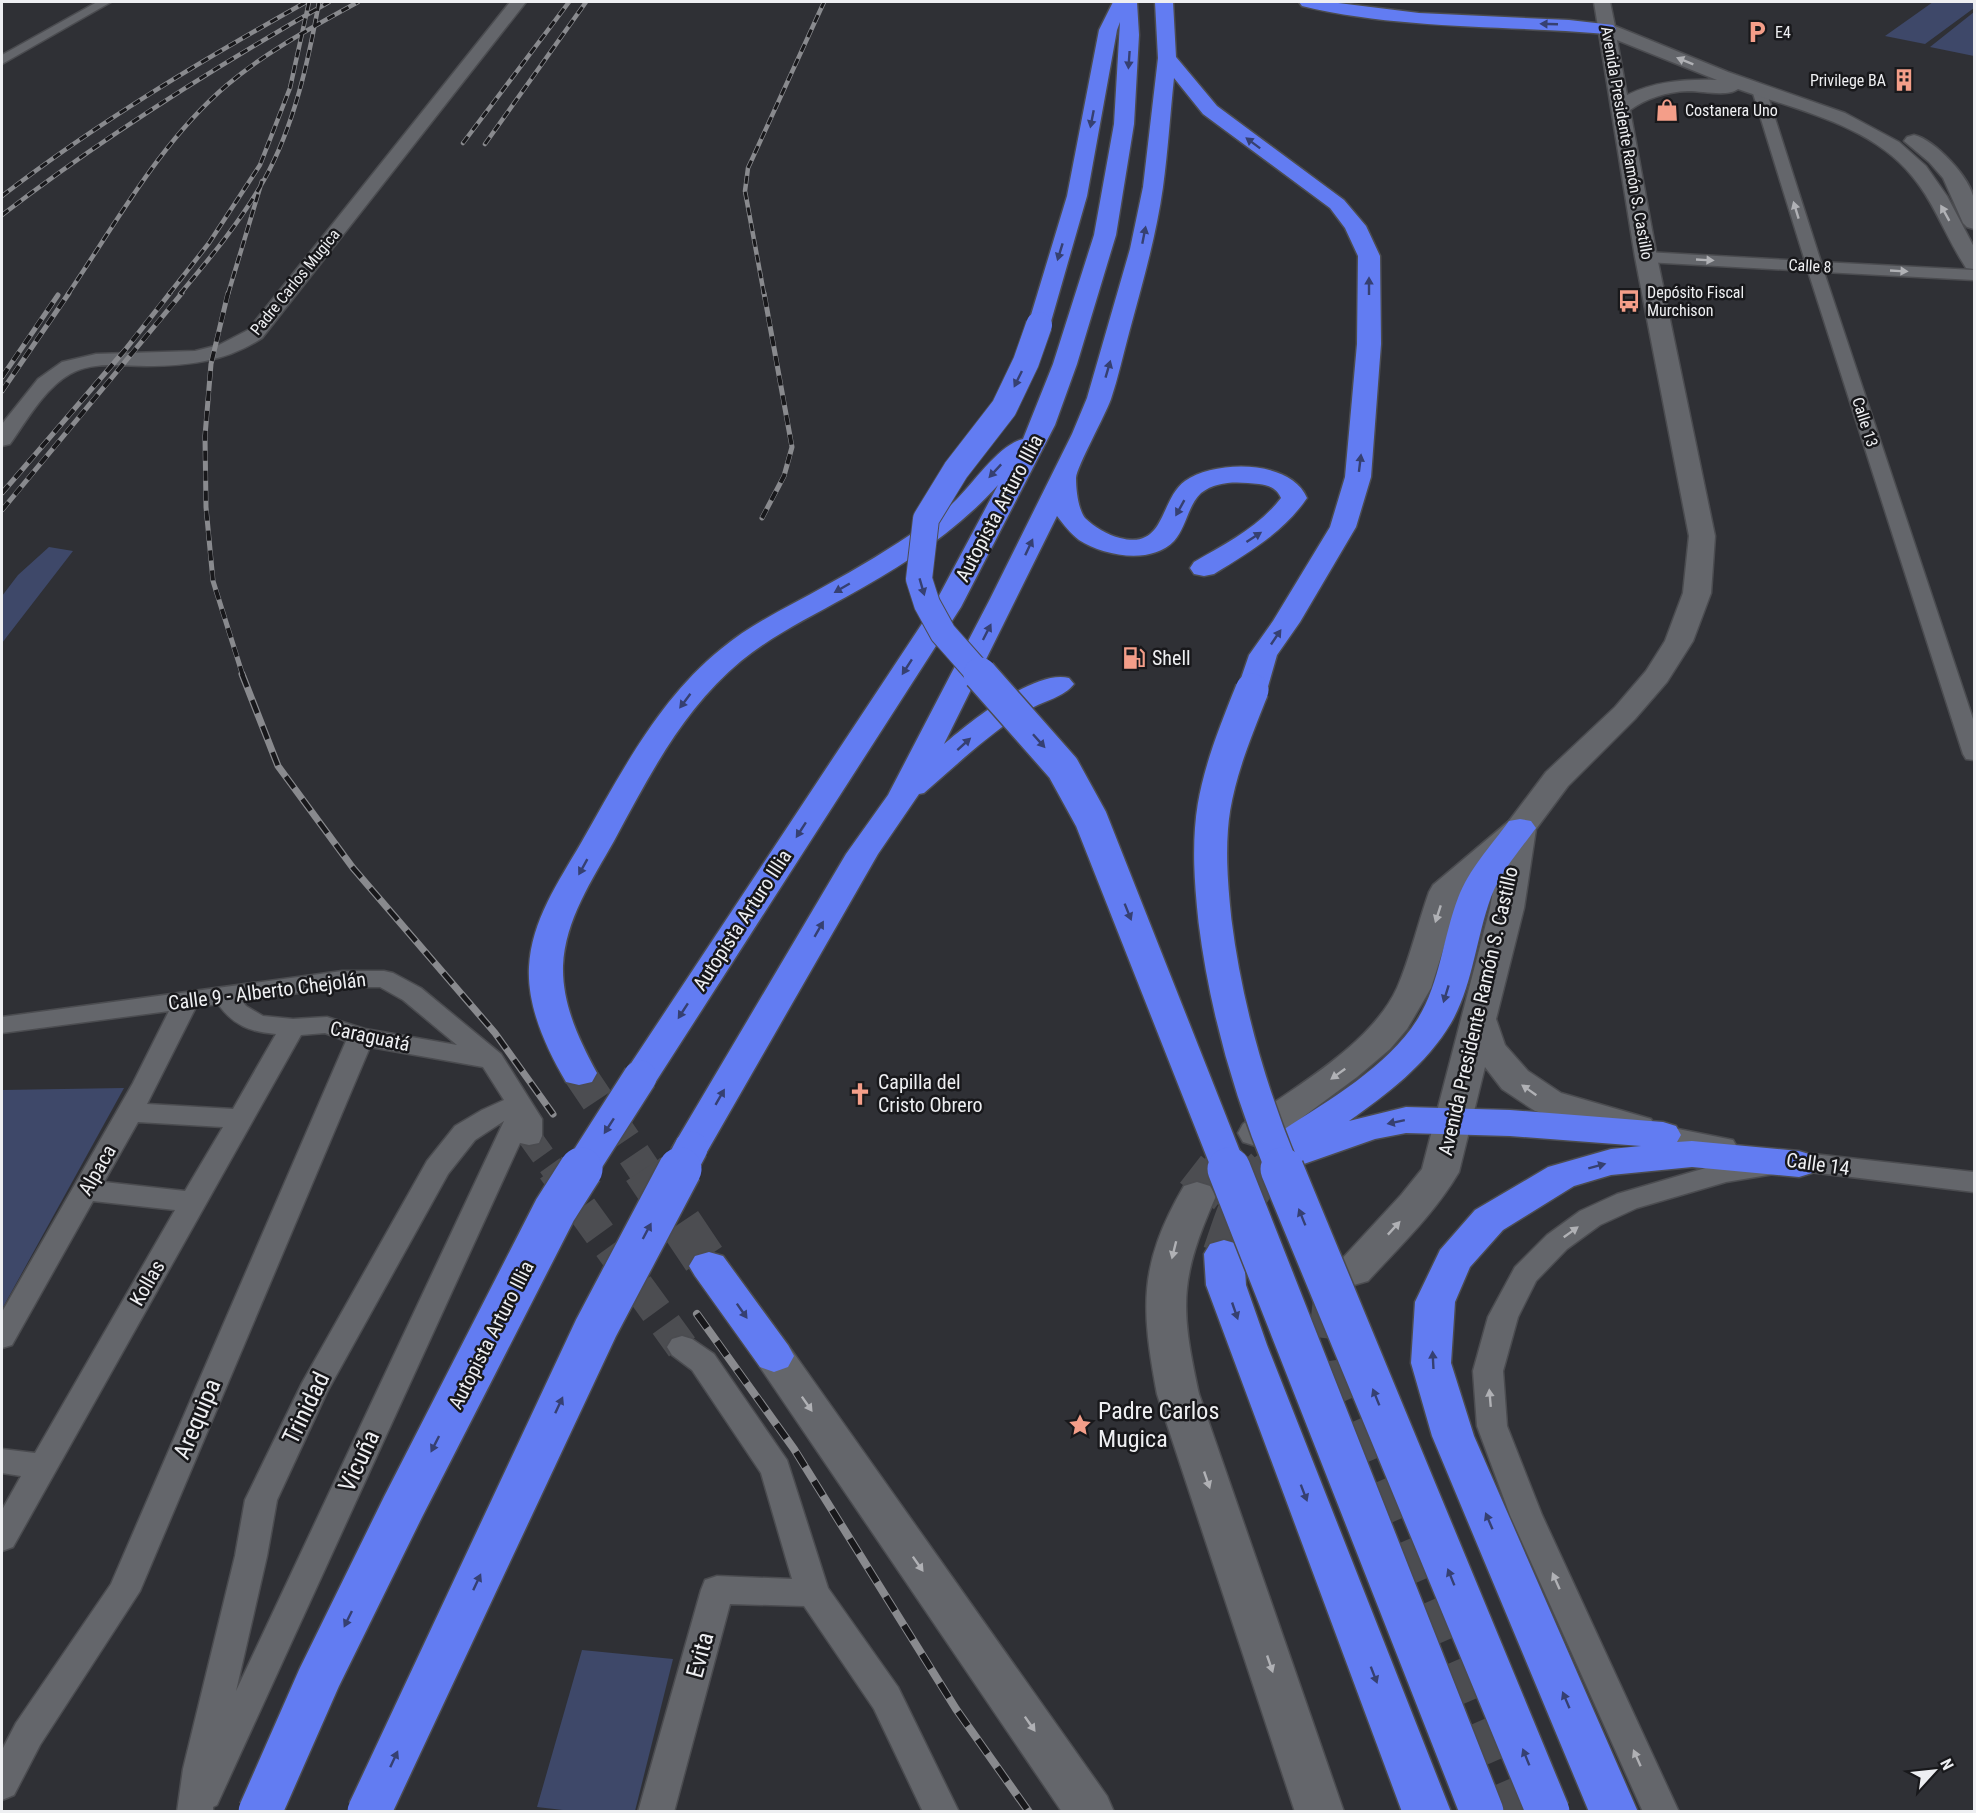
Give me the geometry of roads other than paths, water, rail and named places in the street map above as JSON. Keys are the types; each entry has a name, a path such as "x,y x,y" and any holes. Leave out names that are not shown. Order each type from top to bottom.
{"highway":[{"path":"1121,2 1108,30 1077,196 1039,325 1026,362 1004,408 951,478 926,519 920,550 919,579 927,604 944,633 1063,768 1077,789 1091,819 1482,1812"},
{"name":"Autopista Arturo Illia","path":"260,1812 319,1678 403,1507 555,1210 947,606 1039,433 1065,364 1105,235 1124,124 1130,35 1128,2"},
{"name":"Autopista Arturo Illia","path":"369,1812 596,1328 691,1148 862,854 903,795 1004,599 1084,434 1099,398 1141,249 1153,187 1167,58 1164,2"},
{"path":"1308,2 1402,18 1567,25 1607,29"},
{"path":"1167,58 1210,110 1337,204 1355,226 1369,256 1369,344 1358,477 1342,527 1298,602 1263,655 1221,778 1212,824 1212,866 1217,933 1240,1054 1275,1152 1548,1812"},
{"path":"579,1072 566,1051 550,1002 546,964 550,946 566,900 632,778 690,694 730,656 790,616 906,550 945,523 1004,462 1039,433"},
{"path":"1063,474 1070,514 1082,531 1110,545 1138,547 1154,544 1165,535 1191,489 1220,475 1268,477 1283,482 1294,498 1284,514 1204,568"},
{"path":"903,795 984,727 1020,702 1059,684"},
{"path":"1520,828 1475,894 1443,1004 1433,1024 1393,1067 1298,1145 1406,1120 1455,1120 1663,1135"},
{"path":"1614,1812 1453,1436 1431,1363 1435,1302 1454,1260 1489,1220 1561,1176 1611,1162 1692,1154 1799,1164"},
{"path":"1224,1254 1226,1285 1247,1345 1427,1812"},
{"path":"709,1266 774,1356"}],"main road":[{"name":"Avenida Presidente Ramón S. Castillo","path":"1256,1132 1344,1070 1378,1041 1395,1021 1414,988 1445,892 1520,828 1557,778 1592,747 1658,676 1679,642 1697,593 1701,567 1701,536 1646,257 1603,2"},
{"path":"1603,2 1628,21 1659,36 1745,68 1907,137 1943,163 1956,179 1974,223"},
{"path":"1607,29 1853,125 1878,138 1908,159 1927,179 1974,263"},
{"path":"1620,109 1629,101 1643,95 1683,87 1707,86 1759,90"},
{"name":"Avenida Presidente Ramón S. Castillo","path":"1354,1271 1415,1205 1440,1172 1507,908 1520,828"},
{"path":"1478,1017 1490,1049 1515,1080 1548,1102 1663,1135"},
{"path":"1197,1196 1176,1241 1166,1285 1167,1339 1178,1394 1320,1812"},
{"path":"774,1356 1090,1812"}],"street":[{"path":"2,60 105,2"},
{"name":"Padre Carlos Mugica","path":"2,439 54,375 70,366 102,359 172,360 200,356 236,346 255,334 518,2"},
{"path":"10,39 38,40"},
{"name":"Calle 13","path":"1759,90 1814,266 1974,754"},
{"name":"Calle 8","path":"1646,257 1974,275"},
{"name":"Calle 9 - Alberto Chejolán","path":"2,1025 342,979 384,979 412,994 492,1060 523,1117"},
{"name":"Caraguatá","path":"225,994 237,1012 257,1024 293,1027 327,1025 361,1037 492,1060"},
{"name":"Alpaca","path":"2,1337 130,1112 187,1000"},
{"name":"Kollas","path":"2,1538 293,1027"},
{"name":"Arequipa","path":"2,1784 28,1734 124,1592 361,1037"},
{"path":"130,1112 241,1119"},
{"name":"Trinidad","path":"200,1769 251,1556 261,1500 302,1413 437,1168 465,1133 491,1116 523,1117"},
{"name":"Vicuña","path":"196,1812 523,1117"},
{"name":"Calle 14","path":"1663,1135 1799,1164 1974,1182"},
{"path":"1661,1812 1526,1515 1492,1426 1488,1371 1503,1317 1525,1274 1557,1242 1590,1218 1627,1201 1726,1172 1799,1164"},
{"path":"85,1191 193,1202"},
{"path":"682,1347 704,1362 776,1469 813,1593 886,1698 941,1812"},
{"path":"2,1461 43,1466"},
{"name":"Evita","path":"656,1812 717,1590 813,1593"},
{"name":"Vicuña","path":"196,1812 200,1769"}],"tunnel":[{"path":"579,1073 645,1171"},
{"path":"1218,1169 1256,1133"},
{"path":"529,1136 554,1171"},
{"path":"1265,1170 1276,1162 1299,1153"},
{"path":"553,1169 682,1347"},
{"path":"644,1169 709,1266"},
{"path":"1197,1196 1218,1169"},
{"path":"1224,1254 1245,1198 1265,1170"},
{"path":"1335,1296 1330,1340 1336,1384 1523,1812"}],"railway":[{"path":"2,196 75,143 151,93 306,2"},
{"path":"306,15 309,2"},
{"path":"318,8 319,2"},
{"path":"318,8 329,2"},
{"path":"314,27 358,2"},
{"path":"463,143 569,2"},
{"path":"485,144 586,2"},
{"path":"764,294 745,191 748,168 824,2"},
{"path":"306,15 318,8"},
{"path":"314,27 318,8"},
{"path":"2,215 81,157 162,103 306,15"},
{"path":"302,34 306,15"},
{"path":"261,186 275,159 292,116 314,27"},
{"path":"302,34 314,27"},
{"path":"68,294 122,211 181,131 227,85 258,61 302,34"},
{"path":"169,294 209,243 260,165 290,88 302,34"},
{"path":"261,186 262,181"},
{"path":"180,294 235,225 261,186"},
{"path":"228,294 261,186"},
{"path":"2,391 69,293"},
{"path":"2,493 125,350 170,293"},
{"path":"2,510 182,293"},
{"path":"228,293 211,364 205,436 206,507 213,581 243,676"},
{"path":"762,518 784,476 792,447 764,293"},
{"path":"2,377 58,295"},
{"path":"242,674 278,766 353,868 495,1033 553,1114"},
{"path":"697,1314 794,1449 956,1709 1029,1812"}],"place":[{"name":"E4","path":"1757,32"},
{"name":"Privilege BA","path":"1904,80"},
{"name":"Costanera Uno","path":"1667,110"},
{"name":"Depósito Fiscal Murchison","path":"1629,301"},
{"name":"Shell","path":"1134,658"},
{"name":"Capilla del Cristo Obrero","path":"860,1094"},
{"name":"Padre Carlos Mugica","path":"1080,1425"}]}
